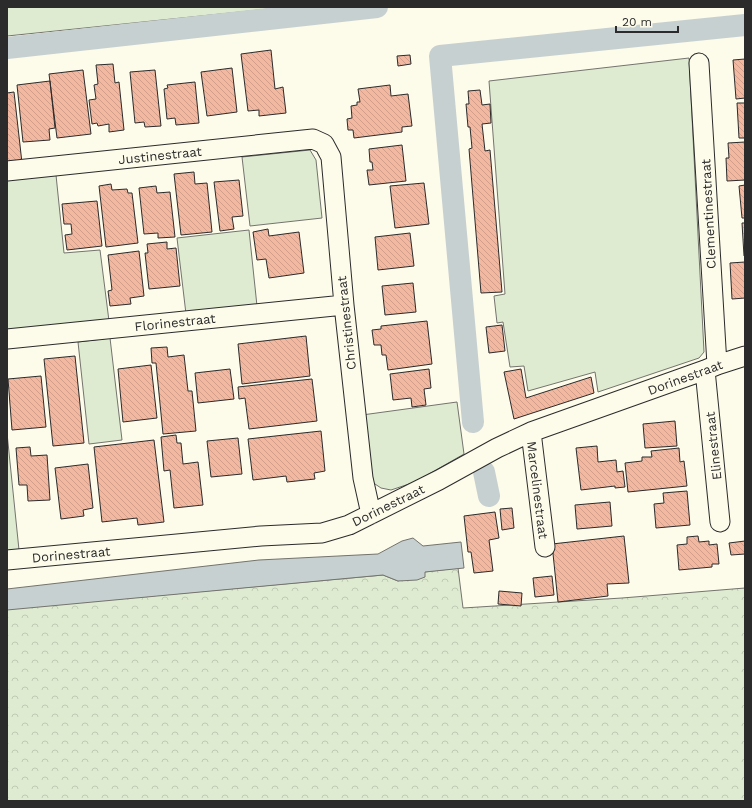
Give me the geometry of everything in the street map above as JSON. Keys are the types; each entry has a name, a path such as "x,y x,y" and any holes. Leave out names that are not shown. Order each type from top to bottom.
{"street":[{"name":"Clementinestraat","path":"699,63 711,368"},
{"name":"Justinestraat","path":"7,171 313,139"},
{"name":"Christinestraat","path":"313,139 324,144 331,156 344,305 363,478 371,514"},
{"name":"Florinestraat","path":"7,339 344,305"},
{"name":"Dorinestraat","path":"7,560 261,536 322,533 349,525 439,480 497,448 531,432 745,356"},
{"name":"Elinestraat","path":"711,368 720,522"},
{"name":"Marcelinestraat","path":"531,432 545,547"}],"green space":[{"path":"7,7 288,7 7,36"},
{"path":"689,58 704,352 699,358 598,392 595,372 528,391 524,366 510,367 503,322 497,323 494,296 505,294 489,81"},
{"path":"310,150 316,160 322,218 250,226 242,157"},
{"path":"56,175 64,253 100,250 109,321 7,333 7,180"},
{"path":"249,230 257,306 186,314 177,238"},
{"path":"110,338 122,440 89,444 78,342"},
{"path":"457,402 464,454 415,482 391,490 381,488 372,482 362,415"},
{"path":"7,433 19,550 7,552"},
{"path":"458,568 463,608 622,598 745,588 745,801 7,801 7,609 383,575 398,581 424,572"}],"shaded area":[{"path":"413,538 423,546 461,542 464,568 425,572 425,577 417,580 398,581 383,575 7,610 7,589 259,560 378,554 402,541"}],"building":[{"path":"271,50 275,89 283,87 286,113 259,116 259,110 248,111 241,54"},
{"path":"410,55 411,64 398,66 397,56"},
{"path":"745,59 745,98 736,99 733,60"},
{"path":"113,64 115,83 119,82 124,130 109,132 109,124 98,126 97,123 92,124 89,100 96,99 94,85 98,84 96,65"},
{"path":"232,68 237,112 207,116 201,72"},
{"path":"83,70 91,134 57,138 49,74"},
{"path":"155,70 161,126 145,127 144,122 135,123 130,72"},
{"path":"50,81 55,128 49,129 50,140 23,142 17,85"},
{"path":"195,82 199,123 176,125 175,118 167,119 164,89 168,88 167,85"},
{"path":"390,85 391,96 408,94 412,126 402,127 402,132 354,138 353,130 348,130 347,119 352,118 351,106 357,105 357,102 360,102 358,89"},
{"path":"480,90 482,105 490,104 491,123 482,124 485,151 490,150 502,292 481,293 469,149 472,148 466,104 469,104 468,91"},
{"path":"14,92 22,163 7,164 7,93"},
{"path":"737,103 745,103 745,138 739,138"},
{"path":"745,142 745,180 727,181 726,158 729,158 728,143"},
{"path":"402,145 406,181 369,185 367,170 373,170 372,162 370,162 369,149"},
{"path":"194,172 195,184 207,183 212,232 181,235 174,174"},
{"path":"239,180 243,216 232,217 234,229 220,231 214,182"},
{"path":"424,183 429,224 395,228 390,186"},
{"path":"111,184 112,190 127,189 128,193 132,193 138,243 106,247 99,186"},
{"path":"745,185 745,218 742,218 739,186"},
{"path":"156,186 157,193 170,192 175,237 158,238 158,233 144,234 139,188"},
{"path":"97,201 102,246 67,250 65,235 72,234 71,224 64,224 62,204"},
{"path":"742,223 745,223 745,256 744,256"},
{"path":"268,229 269,236 299,232 304,273 269,278 266,259 257,260 253,232"},
{"path":"410,233 414,266 378,270 375,237"},
{"path":"167,242 167,249 176,248 180,286 149,289 145,253 148,253 147,244"},
{"path":"139,251 144,296 130,298 131,304 110,306 108,291 112,290 108,255"},
{"path":"745,262 745,298 732,299 730,263"},
{"path":"413,283 416,312 385,315 382,286"},
{"path":"427,321 432,364 388,370 386,355 382,355 381,345 374,345 372,330 381,329 381,326"},
{"path":"502,325 505,351 489,353 486,327"},
{"path":"306,336 310,376 242,384 238,344"},
{"path":"167,347 168,357 184,355 188,391 192,391 196,431 163,434 156,363 152,363 151,348"},
{"path":"75,356 84,443 53,446 44,359"},
{"path":"151,365 157,418 123,422 118,369"},
{"path":"230,369 234,399 198,403 195,373"},
{"path":"429,369 431,388 424,389 426,405 412,407 411,398 393,400 390,374"},
{"path":"521,369 526,398 591,377 594,393 514,419 504,372"},
{"path":"41,376 46,427 12,430 8,379"},
{"path":"312,379 317,421 249,429 245,398 239,399 238,387"},
{"path":"675,421 677,446 645,448 643,424"},
{"path":"321,431 325,471 314,473 315,479 287,482 286,476 253,480 248,439"},
{"path":"176,435 177,443 181,443 183,464 198,462 203,505 174,508 170,470 164,471 161,437"},
{"path":"238,438 242,474 211,477 207,441"},
{"path":"154,440 164,522 138,525 137,518 102,522 94,447"},
{"path":"597,446 598,462 616,460 617,472 623,471 625,487 615,488 615,486 581,490 576,448"},
{"path":"30,447 31,456 47,455 50,500 28,501 27,485 19,485 16,448"},
{"path":"679,448 680,462 684,461 687,486 628,492 625,463 642,461 642,457 652,457 651,451"},
{"path":"88,464 93,508 83,510 84,516 61,519 55,468"},
{"path":"687,491 690,525 656,528 654,504 664,503 663,493"},
{"path":"610,502 612,526 577,529 575,505"},
{"path":"512,508 514,528 502,530 500,509"},
{"path":"495,512 499,538 489,540 493,571 474,573 471,552 468,552 464,516"},
{"path":"624,536 629,583 607,584 608,596 558,602 552,544"},
{"path":"698,536 699,542 709,541 709,545 717,544 719,564 712,564 712,567 679,570 677,545 687,544 687,537"},
{"path":"745,541 745,554 731,555 729,543"},
{"path":"552,576 554,595 535,597 533,578"},
{"path":"499,591 522,593 521,606 498,604"}],"waterway":[{"path":"7,48 377,7"},
{"path":"473,422 440,56 745,25"},
{"path":"484,472 489,496"}]}
